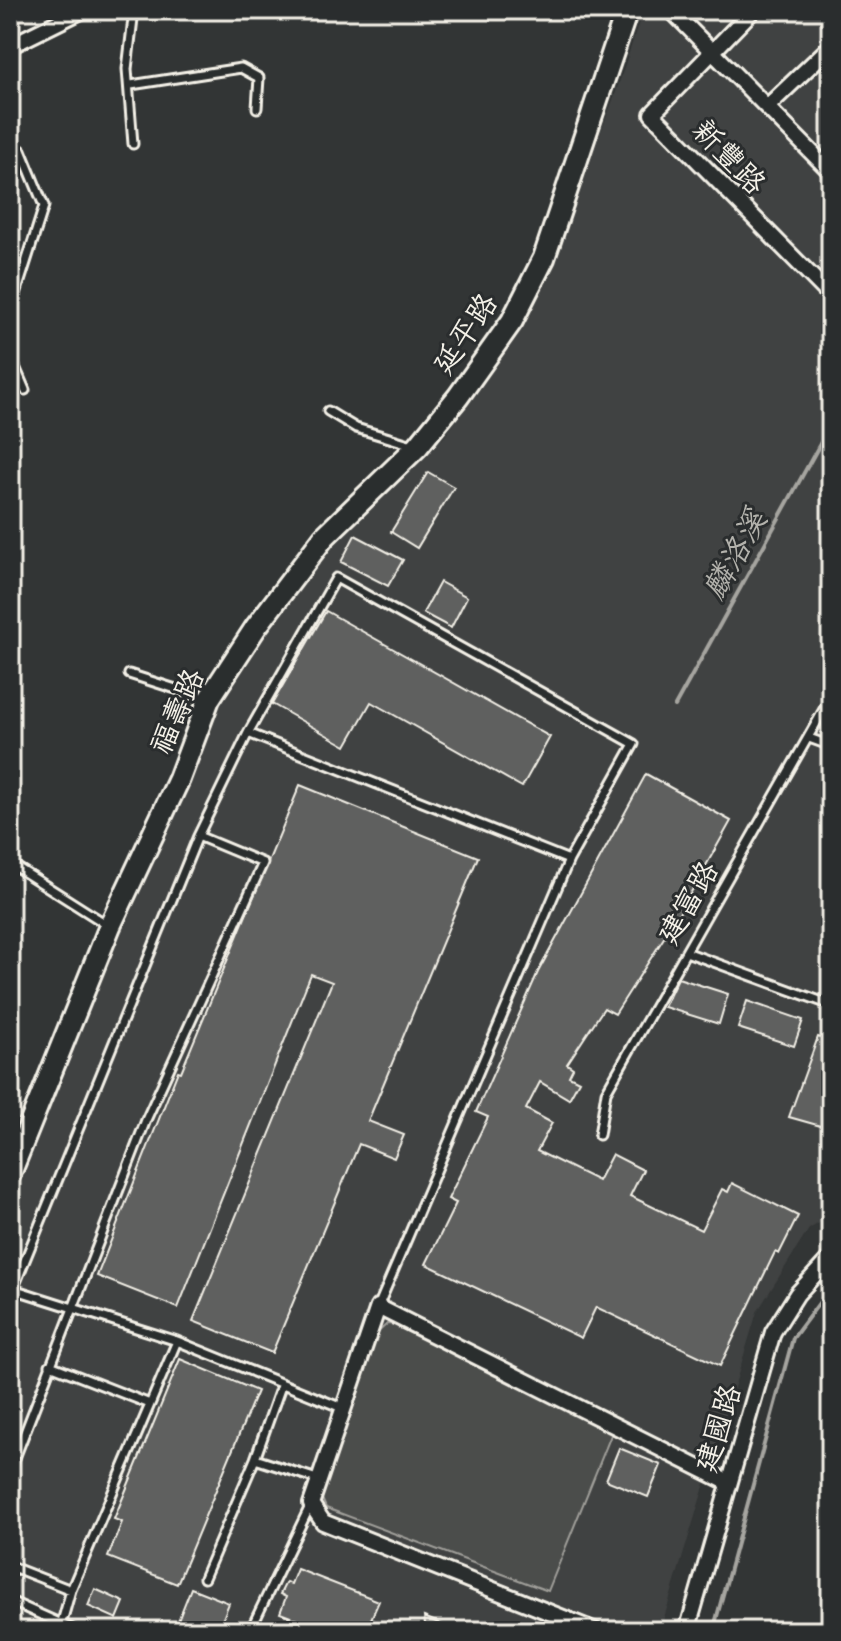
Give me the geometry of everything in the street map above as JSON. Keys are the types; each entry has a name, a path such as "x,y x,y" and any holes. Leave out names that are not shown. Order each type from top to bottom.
{"street":[{"path":"10,46 83,10"},
{"name":"延平路","path":"592,123 588,99 613,10"},
{"name":"延平路","path":"324,537 418,446 458,397 512,321 544,258 592,123 627,10"},
{"path":"671,10 830,168"},
{"path":"712,52 753,10"},
{"path":"768,106 831,46"},
{"name":"新豐路","path":"712,52 652,114 831,296"},
{"name":"福壽路","path":"11,1169 110,926 179,779 209,699 256,627 324,537"},
{"name":"建國路","path":"687,1631 727,1482 773,1332 797,1294 831,1257"},
{"path":"596,1631 323,1522 311,1504 317,1479 378,1307 727,1482"}],"lane":[{"path":"133,144 131,85 127,69 134,10"},
{"path":"131,85 241,68 259,78 257,108"},
{"path":"10,156 21,150 44,206 10,313"},
{"path":"10,355 25,390"},
{"path":"328,411 356,428 418,446"},
{"path":"342,1408 281,1386 177,1341 71,1307 12,1293 198,836 248,733 336,578 634,744 569,860 378,1307"},
{"path":"129,674 209,699"},
{"name":"建富路","path":"599,1135 606,1092 831,697"},
{"path":"248,733 569,860"},
{"path":"809,738 831,746"},
{"path":"10,1471 146,1120 263,863 198,836"},
{"path":"10,863 110,926"},
{"path":"686,952 831,1005"},
{"path":"62,1622 71,1590 177,1341"},
{"path":"50,1365 150,1404"},
{"path":"204,1578 255,1459 281,1386"},
{"path":"255,1459 317,1479"},
{"path":"250,1631 311,1504"},
{"path":"10,1566 71,1590"},
{"path":"10,1601 77,1631"}],"shaded area":[{"path":"643,10 831,10 831,1216 809,1229 757,1312 660,1631 10,1631 10,1198 51,1092 220,700 317,559 445,436 532,309 616,92"},
{"path":"387,1324 397,1325 613,1430 548,1591 326,1508 319,1492 374,1336"}],"building":[{"path":"428,472 454,487 417,548 391,532"},
{"path":"355,535 403,560 388,586 341,562"},
{"path":"440,582 467,597 451,628 423,613"},
{"path":"326,611 550,737 522,787 371,702 346,746 272,704"},
{"path":"646,774 731,821 676,919 615,1014 604,1008 567,1064 573,1068 569,1076 579,1081 569,1099 540,1082 526,1109 552,1123 537,1151 598,1181 612,1154 643,1170 630,1196 701,1230 722,1189 728,1192 732,1183 798,1216 779,1254 775,1252 720,1366 596,1307 581,1338 426,1264 456,1203 448,1199 488,1117 476,1112 538,972"},
{"path":"300,785 478,857 368,1121 404,1135 394,1158 359,1144 272,1353 193,1321 332,982 311,974 178,1308 97,1276 178,1071 181,1072"},
{"path":"678,978 728,994 719,1024 664,1007"},
{"path":"747,1001 803,1020 794,1046 738,1028"},
{"path":"818,1037 831,1041 831,1129 789,1117"},
{"path":"180,1359 257,1391 177,1584 108,1557 122,1522 114,1519"},
{"path":"619,1448 661,1465 648,1497 606,1480"},
{"path":"297,1569 379,1601 371,1619 377,1622 373,1631 327,1631 280,1613 286,1597 280,1594 286,1582 291,1584"},
{"path":"191,1588 229,1603 218,1631 174,1631"},
{"path":"95,1589 124,1602 117,1619 88,1606"},
{"path":"424,1617 458,1631 426,1631"}],"waterway":[{"path":"10,37 65,10"},
{"name":"麟洛溪","path":"675,706 831,424"},
{"path":"713,1631 793,1338 831,1287"}]}
